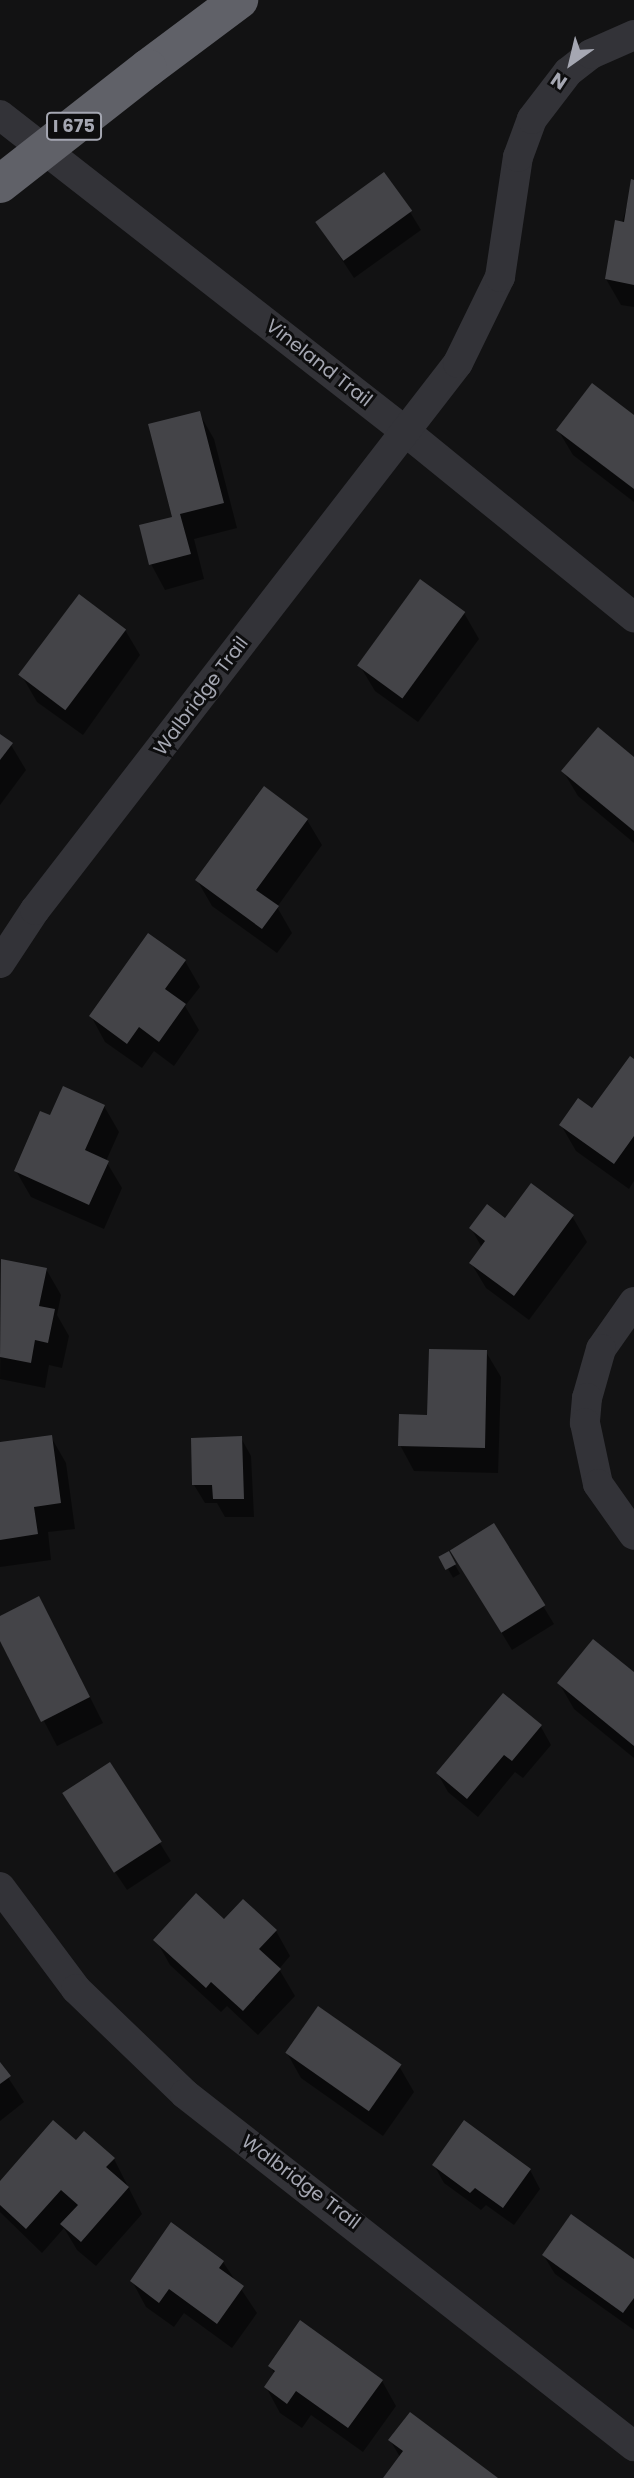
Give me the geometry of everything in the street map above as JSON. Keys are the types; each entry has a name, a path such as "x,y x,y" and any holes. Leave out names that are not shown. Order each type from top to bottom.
{"highway":[{"name":"I 675","path":"0,184 239,0"}],"street":[{"name":"Walbridge Trail","path":"0,963 35,910 458,363 500,277 518,157 532,119 568,72 591,54 634,35"},
{"name":"Vineland Trail","path":"0,115 406,432 634,617"},
{"path":"634,1302 601,1349 589,1386 585,1423 598,1484 634,1535"},
{"name":"Walbridge Trail","path":"0,1887 76,1989 185,2094 634,2446"}],"building":[{"path":"384,172 412,211 343,261 315,222"},
{"path":"631,179 634,180 634,285 605,279 615,220 624,222"},
{"path":"592,383 634,415 634,489 556,430"},
{"path":"200,411 224,503 180,514 191,554 149,565 139,525 172,517 148,424"},
{"path":"420,579 465,612 402,698 357,666"},
{"path":"79,594 126,630 65,710 18,675"},
{"path":"598,727 634,757 634,831 561,771"},
{"path":"0,734 13,743 0,760"},
{"path":"264,786 308,819 256,890 279,906 262,929 195,880"},
{"path":"148,933 186,960 165,989 186,1004 159,1042 139,1027 127,1044 89,1016"},
{"path":"630,1056 634,1059 634,1136 614,1164 559,1125 578,1098 592,1108"},
{"path":"63,1086 105,1105 85,1150 109,1161 89,1205 14,1171 40,1111 50,1115"},
{"path":"531,1183 574,1215 514,1296 469,1263 485,1241 469,1228 487,1204 505,1218"},
{"path":"1,1259 47,1268 39,1306 55,1309 48,1343 35,1340 31,1363 0,1357"},
{"path":"429,1349 487,1350 485,1448 398,1446 399,1414 427,1415"},
{"path":"52,1435 61,1503 34,1507 38,1534 0,1540 0,1442"},
{"path":"242,1436 244,1499 213,1499 212,1485 192,1485 191,1438"},
{"path":"494,1523 545,1605 501,1633 450,1551"},
{"path":"449,1551 456,1564 445,1570 438,1557"},
{"path":"39,1596 90,1697 41,1722 0,1641 0,1616"},
{"path":"593,1639 634,1672 634,1746 557,1683"},
{"path":"503,1693 542,1725 512,1761 504,1755 467,1799 436,1773"},
{"path":"110,1762 162,1842 114,1873 62,1793"},
{"path":"196,1893 224,1919 243,1899 277,1930 259,1949 281,1969 243,2011 211,1982 206,1988 153,1940"},
{"path":"318,2006 402,2065 369,2111 285,2053"},
{"path":"0,2062 11,2076 0,2084"},
{"path":"53,2120 76,2140 84,2131 115,2158 106,2167 129,2187 81,2242 60,2224 78,2205 61,2190 26,2229 0,2205 0,2181"},
{"path":"464,2120 531,2169 503,2208 475,2188 470,2193 432,2165"},
{"path":"571,2214 634,2259 634,2298 623,2313 542,2255"},
{"path":"171,2222 224,2261 219,2268 244,2286 217,2324 169,2289 159,2303 130,2281"},
{"path":"300,2320 383,2380 348,2428 296,2391 287,2404 264,2387 275,2371 268,2366"},
{"path":"410,2412 498,2478 383,2478 403,2451 388,2440"}]}
